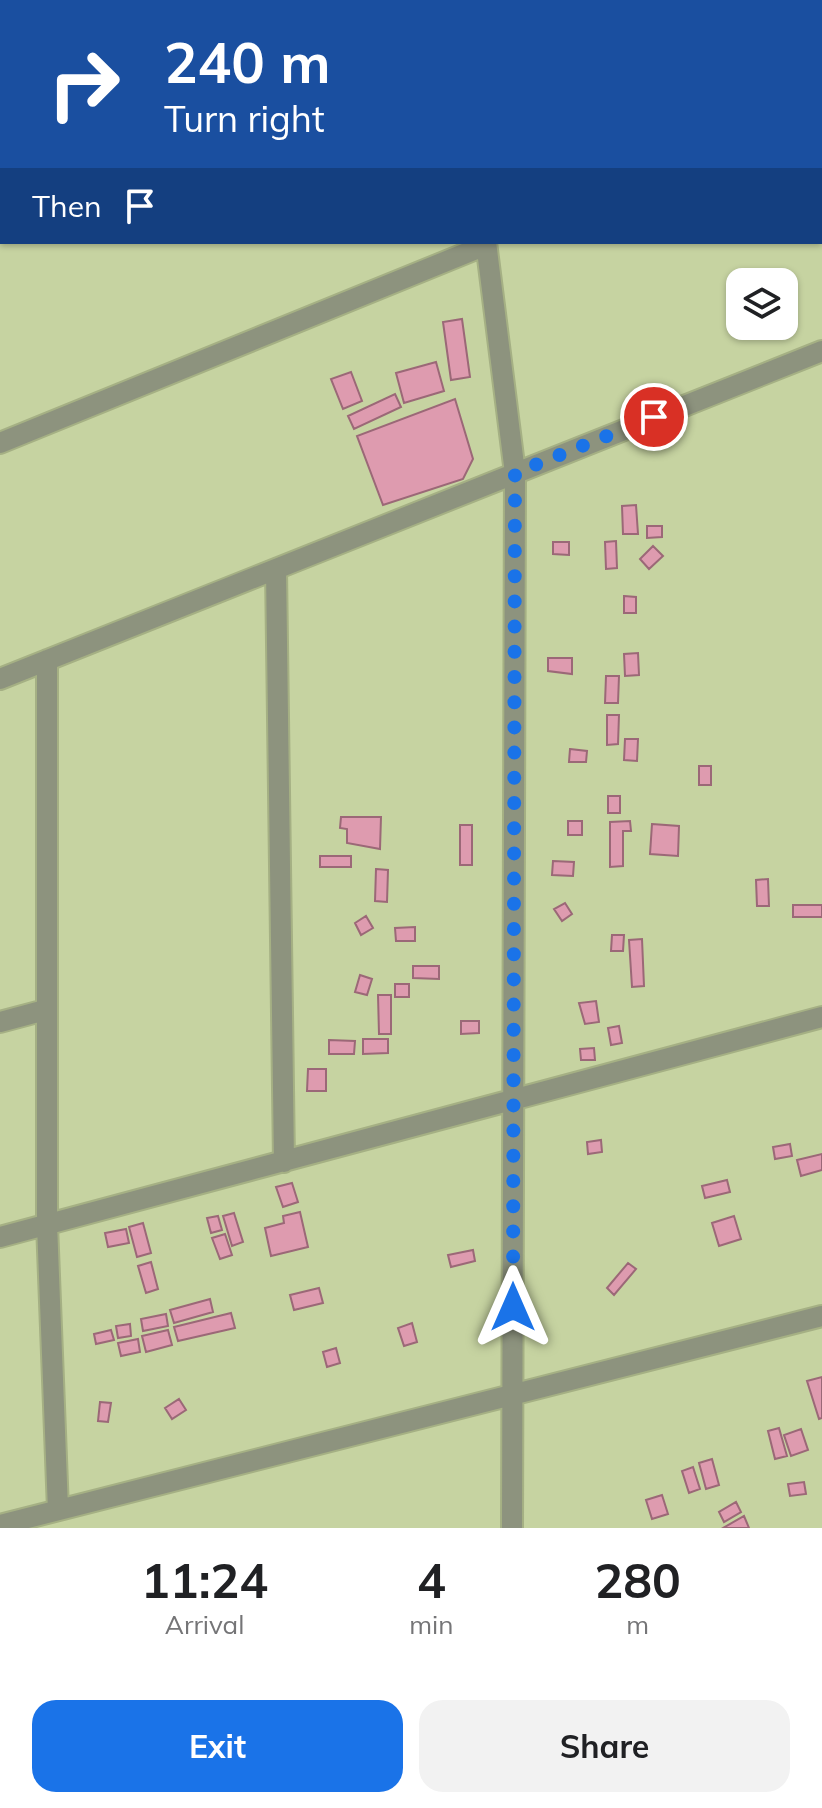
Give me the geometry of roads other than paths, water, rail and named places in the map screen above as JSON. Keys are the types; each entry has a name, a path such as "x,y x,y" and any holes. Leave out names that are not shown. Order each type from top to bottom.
{"street":[{"path":"0,443 486,244 515,473 512,1528"},
{"path":"0,679 822,351"},
{"path":"276,569 284,1162"},
{"path":"47,660 47,1224 58,1510"},
{"path":"0,1022 45,1010"},
{"path":"0,1237 822,1017"},
{"path":"0,1525 822,1316"}]}
